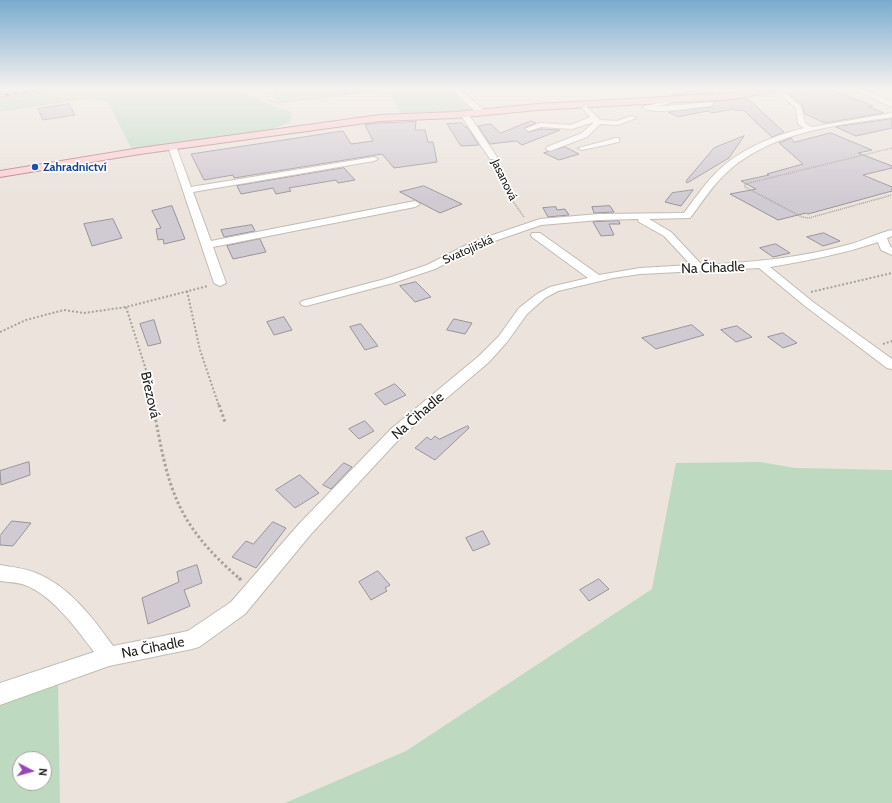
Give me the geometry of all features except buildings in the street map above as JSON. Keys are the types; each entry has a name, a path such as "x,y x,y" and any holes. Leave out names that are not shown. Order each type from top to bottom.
{"main road":[{"path":"0,174 172,146 324,125"}],"street":[{"name":"Jasanová","path":"472,125 493,157"},
{"path":"529,129 540,126 572,127 577,125"},
{"path":"550,149 589,132 596,125"},
{"path":"804,125 810,129"},
{"path":"677,231 722,172 741,156 752,149 824,125"},
{"path":"571,140 583,149 616,140"},
{"path":"172,146 208,245 220,283"},
{"path":"188,190 374,159"},
{"path":"208,245 415,204"},
{"name":"Svatojiřská","path":"306,303 424,269 476,244 533,230 540,222 687,216"},
{"name":"Svatojiřská","path":"634,217 677,231 700,269"},
{"path":"533,230 598,278"},
{"name":"Na Čihadle","path":"0,694 109,656 192,640 238,608 305,529 397,432 484,359 503,339 523,311 540,296 554,289 598,278 640,271 761,265 828,253 886,235 886,248 892,252"},
{"path":"761,265 798,295 892,364"},
{"path":"0,573 32,579 58,598 82,620 109,656"}],"path":[{"path":"892,148 746,184 745,187 802,217 809,218 892,195"},
{"name":"Jasanová","path":"493,157 510,197 533,230"},
{"path":"798,295 892,273"},
{"path":"0,332 26,320 64,310 84,313 126,307 220,283"},
{"path":"187,291 200,350 225,422"},
{"name":"Březová","path":"126,307 148,381 163,455 174,496 190,527 213,557 253,590"}],"green space":[{"path":"120,125 282,125 273,129 132,150"},
{"path":"760,462 795,468 892,470 892,803 285,803 406,751 652,589 676,463"},
{"path":"58,685 60,803 0,803 0,705"}],"place":[{"name":"Zahradnictví","path":"35,167"}]}
